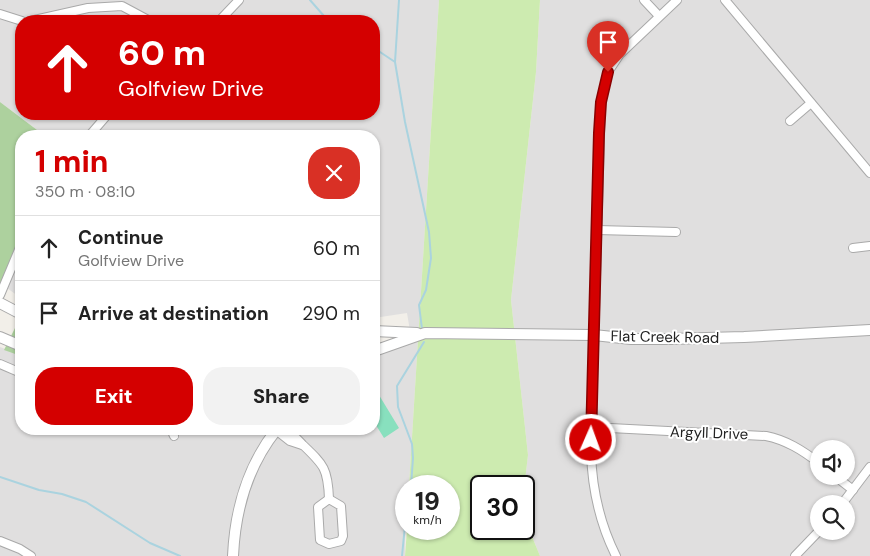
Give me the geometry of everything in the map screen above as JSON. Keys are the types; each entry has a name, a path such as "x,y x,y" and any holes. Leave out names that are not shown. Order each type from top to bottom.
{"street":[{"path":"225,15 240,0"},
{"path":"644,0 659,16"},
{"path":"616,556 595,494 592,474 591,427 601,102 608,72 620,54 677,0"},
{"path":"725,0 811,103 867,162 870,173"},
{"path":"57,15 88,8 122,6 139,15"},
{"path":"0,14 15,19"},
{"path":"790,121 811,103"},
{"path":"94,130 103,120"},
{"path":"597,230 676,232"},
{"path":"853,248 870,246"},
{"path":"0,295 15,259"},
{"path":"0,303 15,311"},
{"path":"380,330 425,333"},
{"name":"Flat Creek Road","path":"380,349 425,333 594,335 631,339 669,339 870,330"},
{"path":"0,337 15,343"},
{"path":"0,364 15,370"},
{"name":"Argyll Drive","path":"591,427 766,436 786,441 810,456"},
{"path":"233,556 238,510 245,487 255,464 274,435"},
{"path":"283,435 290,441 302,444 316,456 324,467 328,479 329,499"},
{"path":"849,495 870,467"},
{"path":"847,485 853,490"},
{"path":"329,499 341,506 343,536 341,541 329,544 320,540 318,507 329,499"},
{"path":"795,556 810,540"},
{"path":"0,541 20,549 31,556"}],"shaded area":[{"path":"0,0 439,0 410,475 395,475 395,540 405,540 405,556 0,556 0,347 15,353 15,435 380,435 380,349 411,337 407,313 380,317 380,130 37,130 24,120 380,120 380,15 15,15 15,113 0,102"},
{"path":"540,0 870,0 870,556 540,556 533,540 535,540 535,475 526,475 528,455 511,300 536,72"},
{"path":"15,261 15,294 4,286"}],"green space":[{"path":"439,0 540,0 536,72 511,300 528,455 526,475 470,475 470,540 533,540 540,556 405,556 406,540 460,540 460,475 410,475"},
{"path":"0,102 15,113 15,120 24,120 37,130 15,130 15,259 0,295"},
{"path":"15,328 15,354 4,350"},
{"path":"380,397 399,428 384,438 380,432"}],"waterway":[{"path":"310,0 323,15"},
{"path":"399,0 395,62 405,122 429,232 431,258 426,290 419,305 422,329"},
{"path":"380,52 395,62"},
{"path":"412,475 412,444 398,407 397,386 424,342"},
{"path":"0,477 39,490 62,494 86,502 150,543 180,556"},
{"path":"402,556 404,540"}],"route":[{"path":"591,440 599,133 602,91 608,72"}]}
